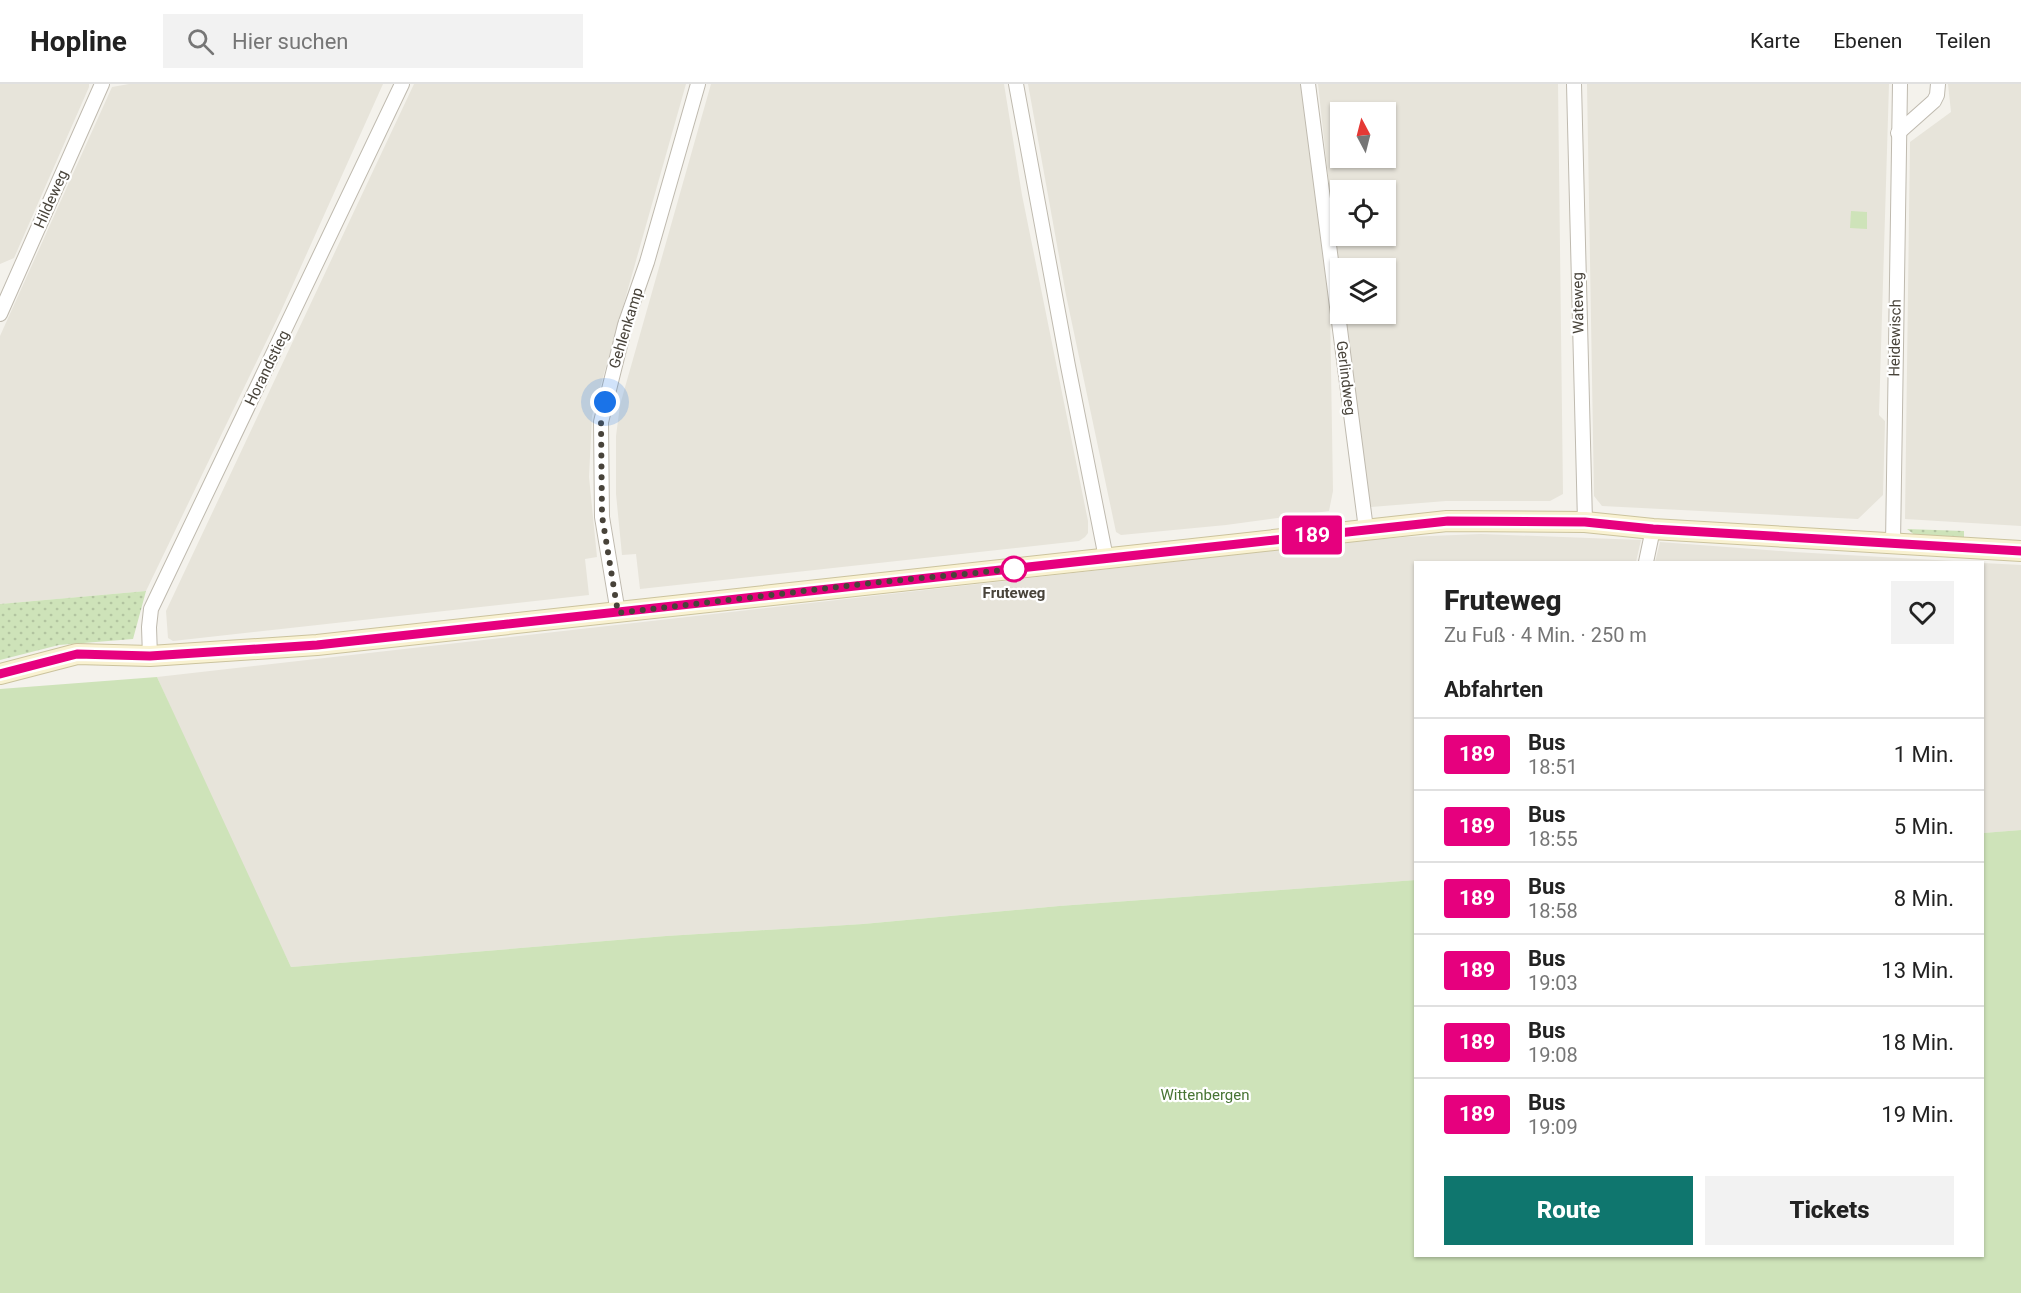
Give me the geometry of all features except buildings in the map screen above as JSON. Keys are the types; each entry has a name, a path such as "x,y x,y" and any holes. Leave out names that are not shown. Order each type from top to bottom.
{"street":[{"name":"Hildeweg","path":"0,314 5,288 102,84"},
{"name":"Horandstieg","path":"150,656 151,609 402,84"},
{"name":"Gehlenkamp","path":"618,613 602,516 601,422 625,325 647,262 698,84"},
{"path":"1016,84 1106,558"},
{"name":"Gerlindweg","path":"1308,84 1366,529"},
{"name":"Wateweg","path":"1574,84 1585,522"},
{"name":"Heidewisch","path":"1893,543 1900,84"},
{"path":"1898,133 1934,101 1938,84"},
{"path":"0,674 77,654 150,656 317,645 1448,521 1585,522 1653,529 2021,551"},
{"path":"1646,561 1653,529"}],"shaded area":[{"path":"0,84 89,84 89,87 14,258 0,264"},
{"path":"129,84 383,84 281,311 146,591 0,604 0,336 112,87"},
{"path":"414,84 686,84 592,416 589,477 597,557 585,559 589,595 173,641 168,638 166,611"},
{"path":"711,84 1004,84 1022,195 1088,521 1088,533 1085,537 1079,541 640,589 636,554 622,555 616,494 616,436 620,405"},
{"path":"1028,84 1303,84 1330,308 1333,491 1329,511 1226,525 1121,535 1116,532 1066,295"},
{"path":"1318,84 1558,84 1563,494 1550,501 1446,501 1371,507 1362,490 1344,324 1396,324 1396,258 1337,258 1336,246 1396,246 1396,180 1330,180 1330,194"},
{"path":"1587,84 1889,84 1879,415 1885,421 1883,495 1858,519 1602,506 1594,496"},
{"path":"1948,84 2021,84 2021,526 1905,519 1910,142 1951,112"},
{"path":"1481,534 1641,540 1636,561 1414,561 1414,880 1059,906 863,924 666,936 291,967 223,825 157,677 1339,543 1405,537"},
{"path":"1660,542 1953,561 1655,561"},
{"path":"1984,563 2021,565 2021,830 1984,833"}],"green space":[{"path":"1851,211 1867,212 1867,229 1850,228"},
{"path":"1907,529 1964,531 1964,537 1962,539 1916,536"},
{"path":"146,591 133,639 59,645 0,660 0,604"},
{"name":"Wittenbergen","path":"157,677 291,967 666,936 863,924 1059,906 1414,880 1414,1257 1984,1257 1984,833 2021,830 2021,1293 0,1293 0,689"}],"bus line":[{"name":"189","path":"0,674 68,655 86,653 150,656 317,645 1448,521 1585,522 1653,529 2021,551"}],"place":[{"name":"Fruteweg","path":"1014,569"}],"route":[{"path":"605,402 601,422 602,516 618,613 881,582 1016,569 1014,569"}]}
